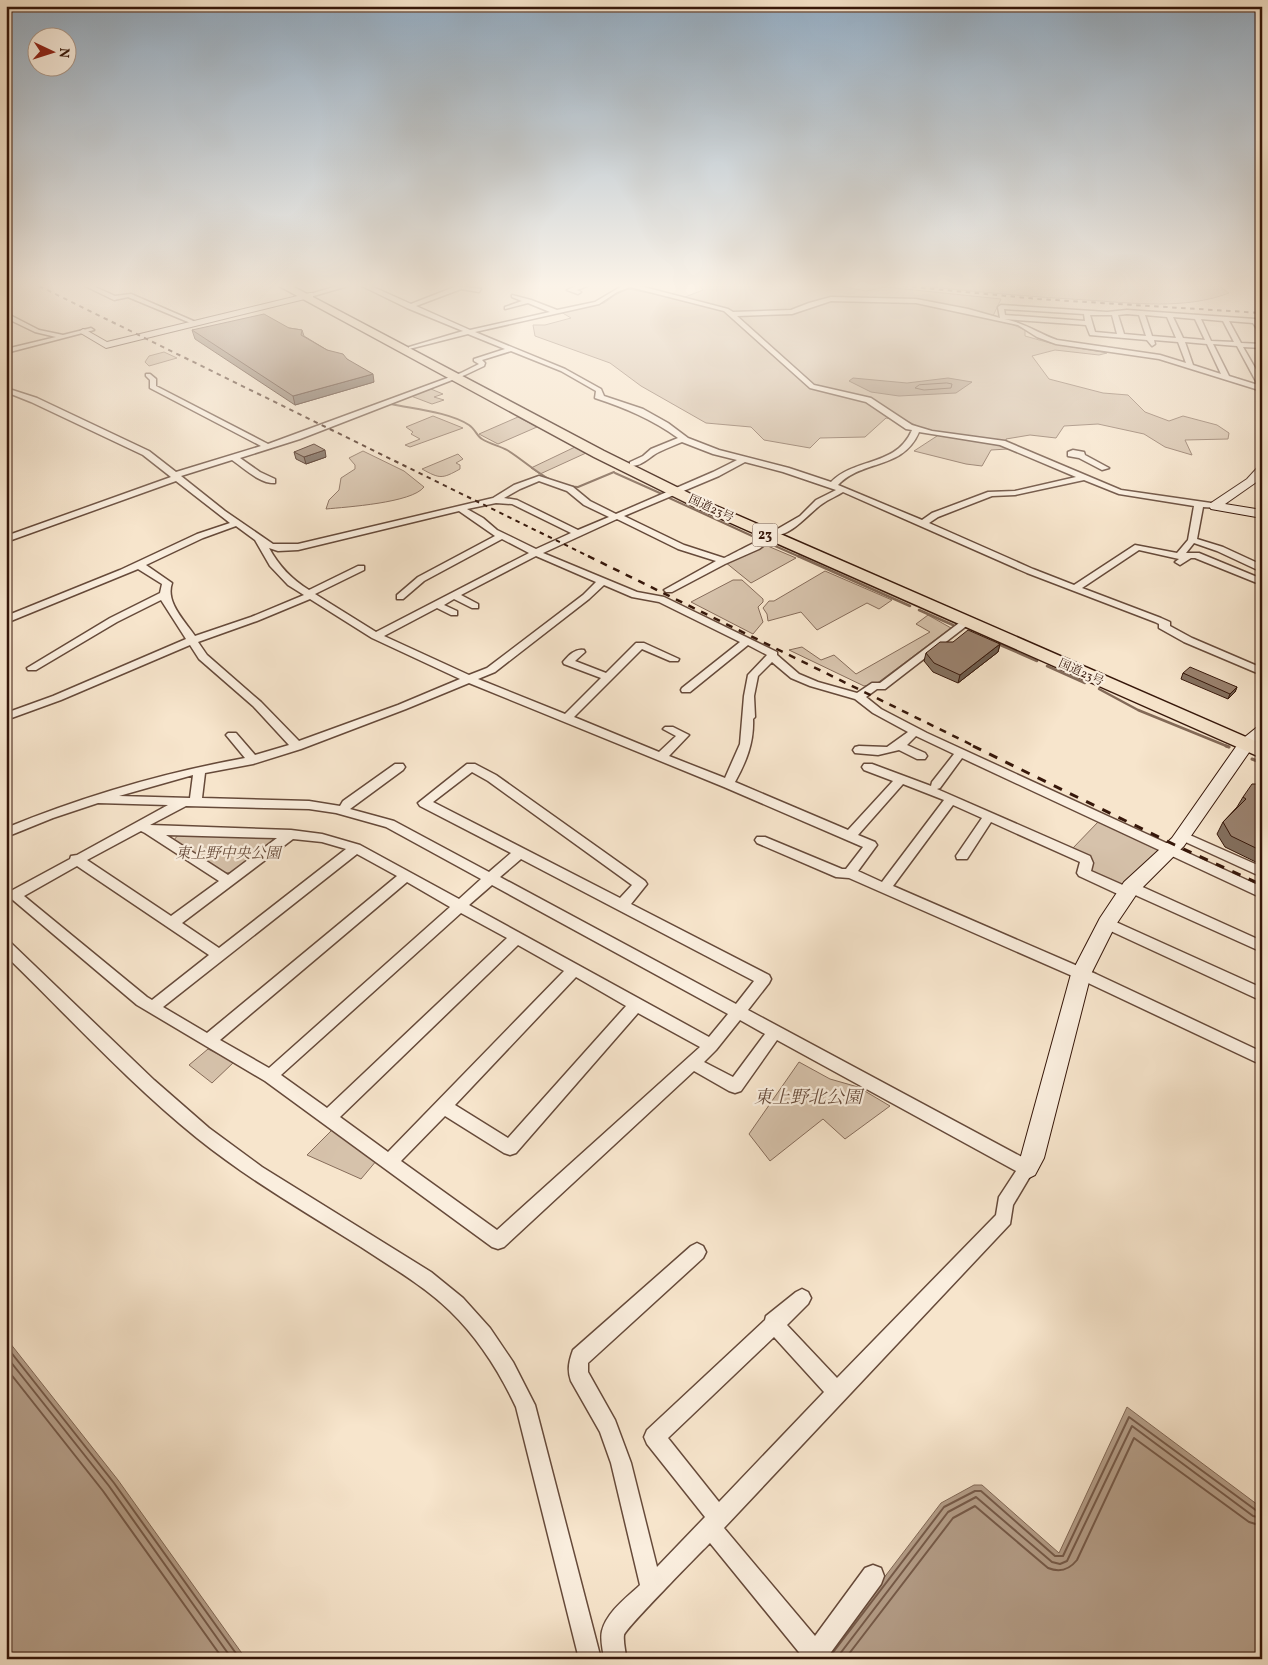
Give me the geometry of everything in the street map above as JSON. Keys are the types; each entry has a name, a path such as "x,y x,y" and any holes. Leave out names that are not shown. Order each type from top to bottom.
{"highway":[{"name":"国道23号","path":"436,364 676,490 966,622 1257,742"},
{"name":"国道23号","path":"438,364 633,464 676,490"},
{"name":"国道23号","path":"774,535 1257,742"}],"street":[{"path":"6,538 20,535 177,476 269,447 459,376 482,364"},
{"path":"546,364 581,379 600,391 601,395 598,396 646,414 684,438 716,452 843,489 922,524 1158,620 1166,624 1163,626 1188,640 1262,672"},
{"path":"786,364 812,387 868,400 897,420 916,429 996,442 1125,493 1262,514"},
{"path":"1182,364 1262,388"},
{"path":"1219,364 1226,378"},
{"path":"1249,364 1262,388"},
{"path":"148,375 154,380 152,387 269,447"},
{"path":"6,390 34,400 154,458 259,539 278,548 291,548 496,500 523,484 539,478 570,489 587,503 681,547 724,562"},
{"path":"832,486 846,474 876,464 900,453 914,435 916,429"},
{"path":"633,464 646,458 654,451 684,438"},
{"path":"1054,465 1078,453 1105,468"},
{"path":"235,458 257,474 272,481"},
{"path":"376,636 536,553 616,516 725,470 744,459"},
{"path":"1215,506 1251,481 1262,469"},
{"path":"922,524 934,515 991,494 1015,493 1083,478"},
{"path":"669,590 756,547 803,518 819,502 843,489"},
{"path":"496,500 514,502 524,506 578,533"},
{"path":"1076,588 1118,560 1133,547 1178,556 1192,540 1199,504"},
{"path":"460,508 480,520 494,532 536,553 635,595 661,599 773,654 772,656 795,676 859,697 874,708 960,752 1262,893"},
{"path":"6,620 140,565 200,536 237,523"},
{"path":"6,548 15,543 20,535"},
{"path":"400,597 421,579 502,536"},
{"path":"259,539 265,552 283,577 376,636 469,679 728,784 871,845 850,873"},
{"path":"1192,540 1213,546 1262,569"},
{"path":"1178,562 1181,562 1189,555 1196,555 1262,582"},
{"path":"140,565 167,583 164,595 166,600 203,657 243,691 297,746"},
{"path":"6,716 57,698 137,661 254,618 309,595 361,568"},
{"path":"6,833 95,799 133,787 200,770 253,760 297,746 402,707 491,670 586,597 602,581"},
{"path":"32,668 111,621 164,595"},
{"path":"453,595 475,606"},
{"path":"435,604 454,613"},
{"path":"859,697 876,684 881,687 966,622"},
{"path":"686,690 747,641"},
{"path":"567,718 640,646 674,659"},
{"path":"580,652 568,662 608,677"},
{"path":"728,784 745,748 748,737 746,717 749,717 749,696 754,675 772,656"},
{"path":"661,757 683,734 669,729"},
{"path":"860,750 881,751 897,749 916,730"},
{"path":"232,735 253,760"},
{"path":"615,1659 613,1632 623,1616 652,1589 1004,1218 1006,1203 1032,1158 1081,974 1107,923 1129,890 1183,836 1257,742"},
{"path":"900,746 920,756"},
{"path":"936,785 960,752"},
{"path":"343,810 347,804 399,767"},
{"path":"868,767 951,799 1085,859 1087,863 1084,873 1129,890 1262,947"},
{"path":"200,770 189,802 145,828 76,859 14,895 152,1008 270,1076 498,1241 711,1046 764,979 424,803 471,768 492,778 640,884 622,905"},
{"path":"850,836 901,779"},
{"path":"95,799 309,805 343,810 390,824 1027,1168"},
{"path":"886,888 951,799"},
{"path":"962,856 989,816"},
{"path":"145,828 292,834 322,838 356,848 711,1046"},
{"path":"145,828 228,881"},
{"path":"172,923 292,834"},
{"path":"1183,836 1262,872"},
{"path":"761,840 840,874 850,873 886,888 1081,974 1262,1059"},
{"path":"152,1008 356,848"},
{"path":"270,1076 462,906 520,852"},
{"path":"76,859 219,955"},
{"path":"208,1041 407,875"},
{"path":"1107,923 1262,995"},
{"path":"329,1117 517,937"},
{"path":"6,946 142,1078 203,1133 256,1172 425,1278 463,1309 498,1353 514,1380 525,1405 590,1659"},
{"path":"389,1163 574,970"},
{"path":"444,1106 510,1148 637,1004"},
{"path":"692,1062 735,1086 775,1031"},
{"path":"652,1589 621,1463 608,1427 578,1374 578,1362 580,1358 670,1274 697,1252"},
{"path":"802,1298 773,1323 654,1437 814,1656 873,1576"},
{"path":"773,1323 837,1392"}],"green space":[{"path":"611,364 1038,364 1049,379 1103,393 1128,395 1145,412 1169,421 1183,416 1217,425 1229,433 1228,439 1185,440 1192,455 1165,447 1144,434 1098,424 1064,426 1056,438 1030,435 1006,439 1008,449 991,450 982,466 914,451 937,436 909,422 886,418 865,437 820,438 810,448 764,440 751,427 706,423 641,386"},
{"path":"431,389 443,394 434,397 444,400 432,404 411,396"},
{"path":"433,416 463,428 410,447 405,445 420,439 411,434 413,432 406,427"},
{"path":"518,417 537,427 498,444 479,434"},
{"path":"575,447 586,453 540,474 531,468"},
{"path":"363,451 404,471 424,487 406,497 393,500 326,509 329,500 339,490 341,478 355,469 355,465 349,458"},
{"path":"458,454 463,459 456,463 460,465 460,469 449,475 437,476 422,469"},
{"path":"763,544 796,558 751,583 725,562"},
{"path":"825,571 892,600 879,609 867,603 817,630 801,612 768,621 767,614 763,608 769,601 774,601"},
{"path":"733,580 742,580 763,599 763,602 758,607 763,622 753,634 691,602"},
{"path":"928,615 951,628 876,684 864,686 789,650 802,647 821,660 834,655 856,674 930,632 916,624"},
{"path":"1099,821 1157,848 1159,851 1122,886 1090,873 1072,849"},
{"name":"東上野中央公園","path":"179,834 274,837 276,842 235,872 226,873 173,841"},
{"path":"208,1049 234,1062 212,1083 189,1065"},
{"name":"東上野北公園","path":"799,1062 830,1079 858,1087 890,1106 845,1139 823,1119 770,1161 749,1134"},
{"path":"333,1129 377,1160 361,1179 307,1155"}],"water":[{"path":"853,378 907,383 948,378 972,382 956,393 899,396 871,392 849,381"},
{"path":"6,1338 118,1480 246,1659 6,1659"},
{"path":"1127,1407 1262,1508 1262,1659 822,1659 941,1503 974,1485 982,1485 1059,1553"}],"building":[{"path":"244,364 355,364 373,374 293,396"},
{"path":"314,444 325,450 304,457 294,452"},
{"path":"968,630 1000,644 960,675 934,663 926,653 940,642 953,642"},
{"path":"1190,667 1237,687 1230,694 1183,673"},
{"path":"1252,784 1262,784 1262,851 1231,836 1223,822 1246,799 1243,797"}],"waterway":[{"path":"391,404 442,414 461,421 471,427 482,439 507,450 540,474 558,483 578,487 614,472"},
{"path":"615,473 662,494"},
{"path":"667,497 763,541"},
{"path":"766,542 800,557"},
{"path":"798,556 910,606"},
{"path":"919,610 953,625"},
{"path":"998,644 1037,661"},
{"path":"1047,666 1085,683"},
{"path":"1099,689 1138,710 1229,747 1226,746"},
{"path":"1252,759 1262,763"}],"railway":[{"path":"197,364 590,557"},
{"path":"588,556 976,747"},
{"path":"973,746 1175,845 1262,885"}]}
